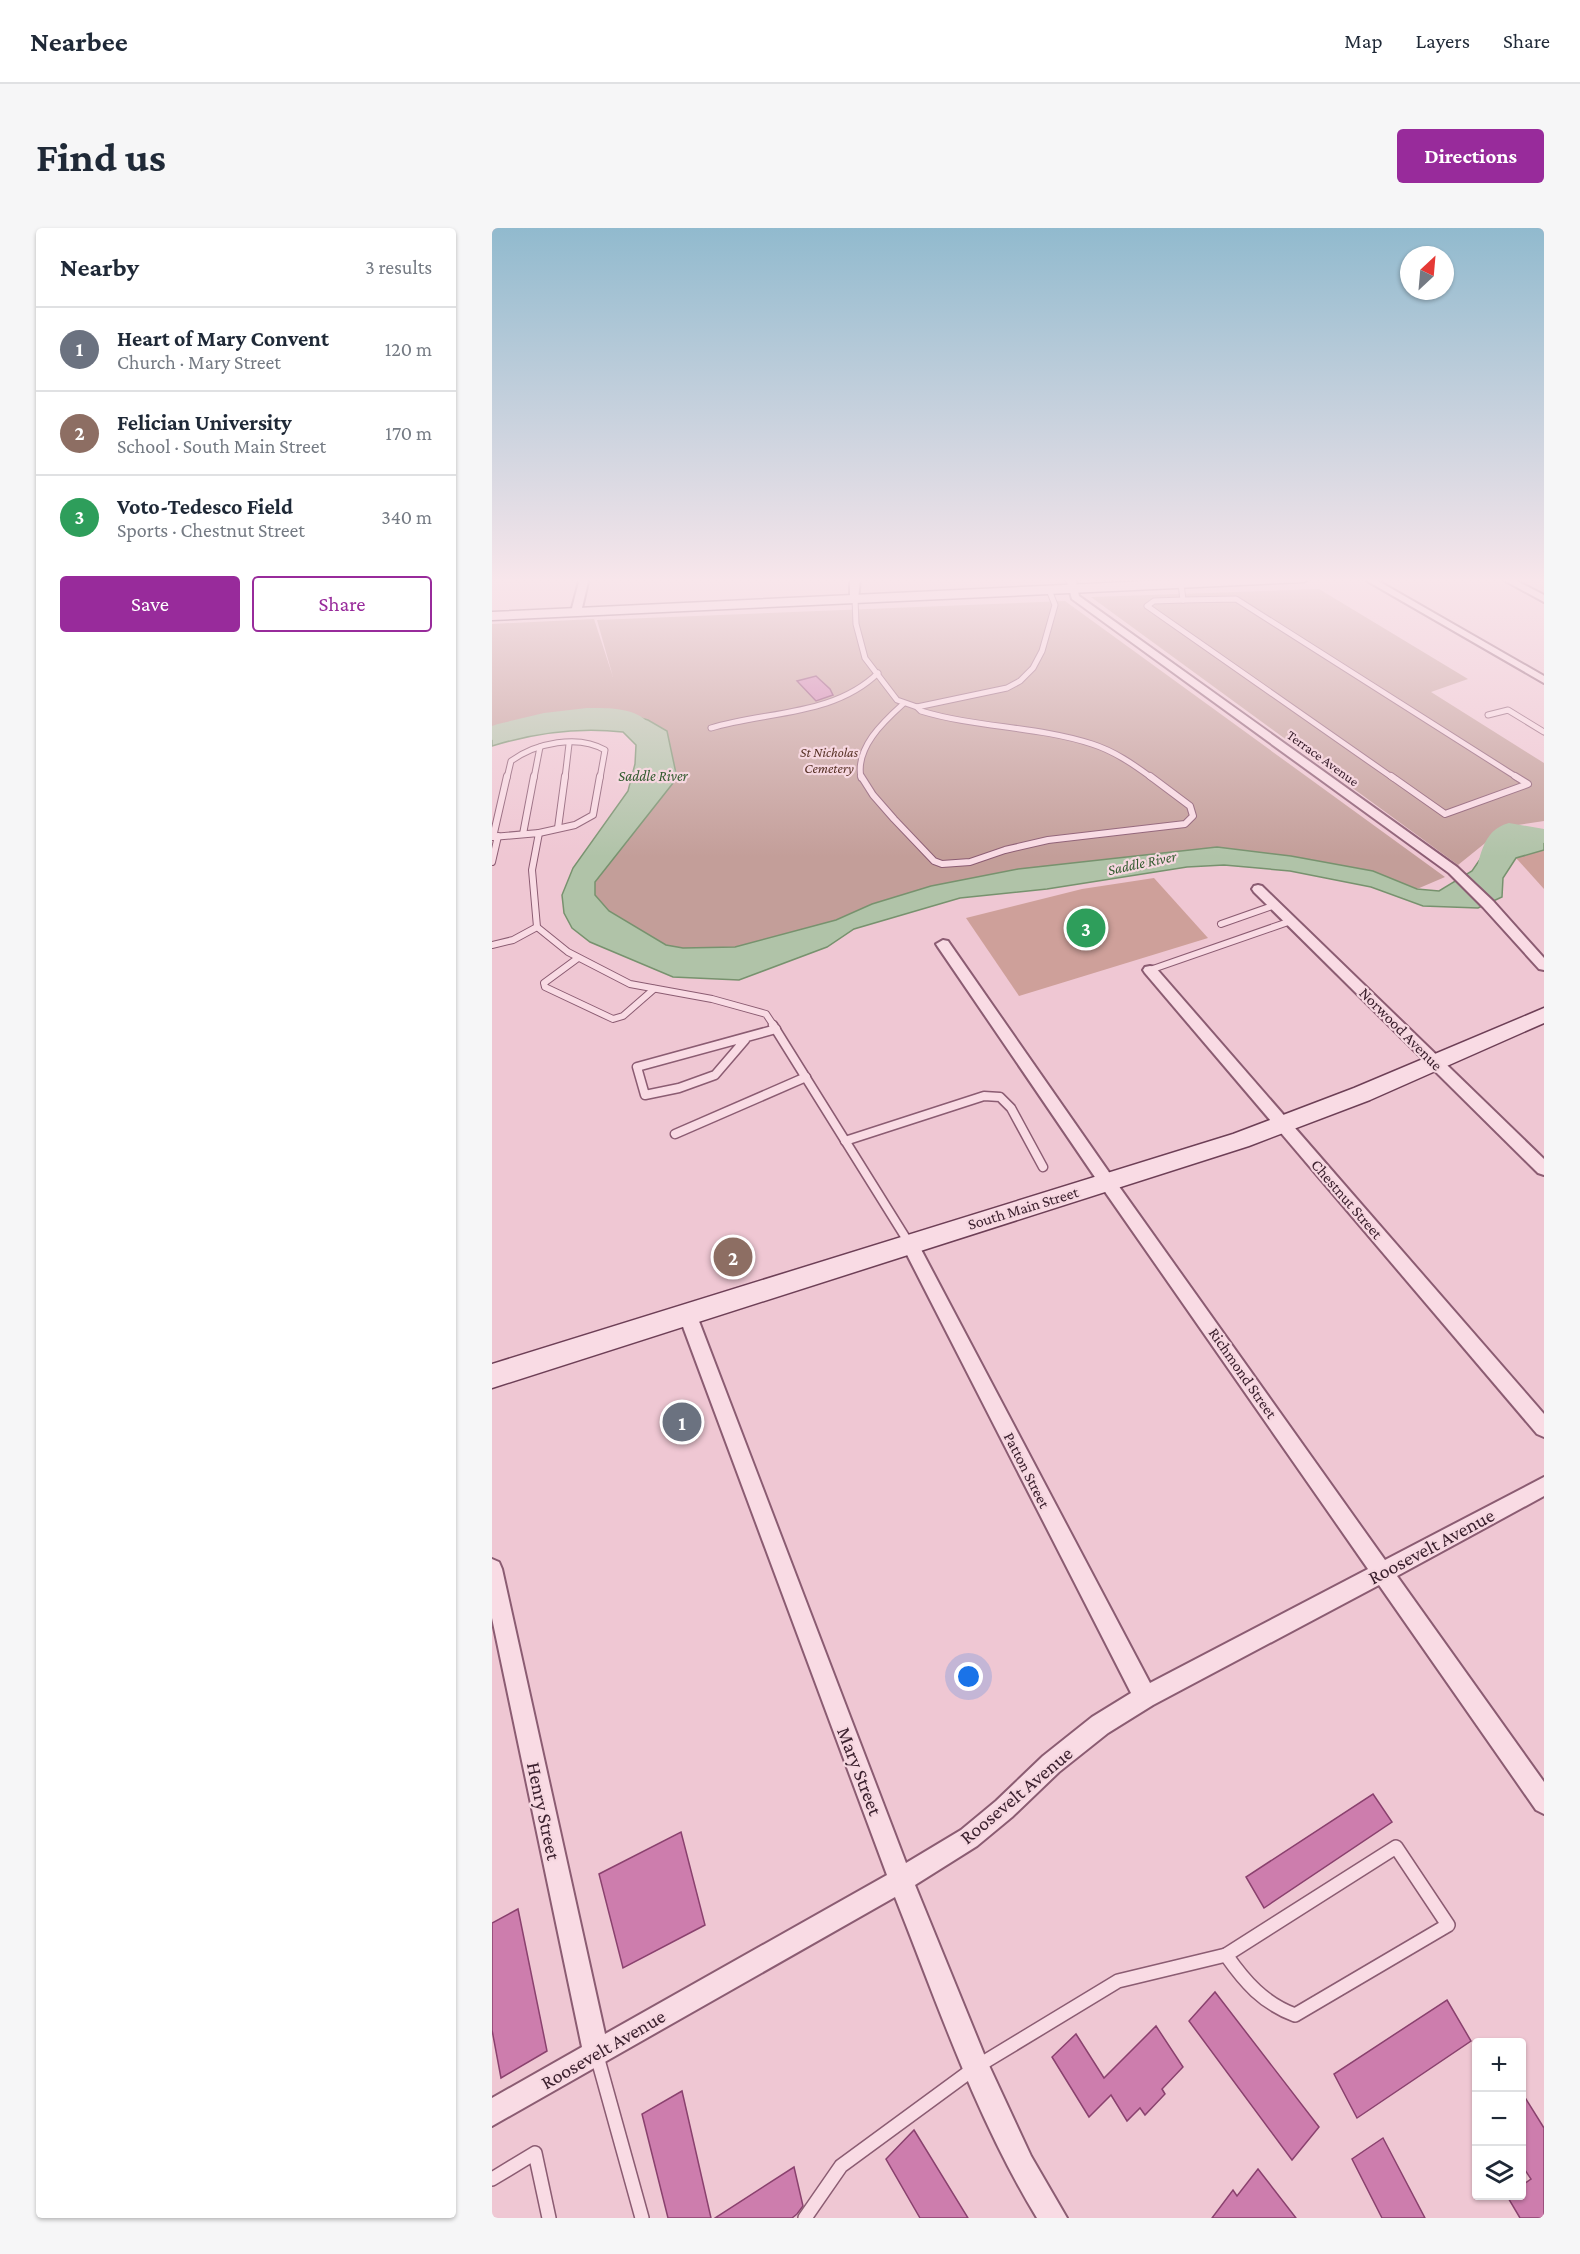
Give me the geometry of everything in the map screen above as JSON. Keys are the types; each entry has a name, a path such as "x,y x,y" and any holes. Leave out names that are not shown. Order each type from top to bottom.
{"main road":[{"name":"South Main Street","path":"492,1377 1282,1125 1362,1094 1544,1015"}],"street":[{"name":"Terrace Avenue","path":"1177,671 1453,870 1488,904 1544,966"},
{"path":"1528,671 1544,680"},
{"name":"Norwood Avenue","path":"1258,888 1544,1168"},
{"name":"Richmond Street","path":"943,944 1107,1182 1544,1802"},
{"name":"Chestnut Street","path":"1149,970 1544,1428"},
{"name":"Patton Street","path":"909,1243 1145,1697"},
{"name":"Mary Street","path":"688,1316 901,1881 976,2067 1021,2166 1053,2218"},
{"name":"Roosevelt Avenue","path":"492,2113 901,1881 969,1838 1100,1725 1145,1697 1544,1486"},
{"name":"Henry Street","path":"492,1569 596,2053"}],"lane":[{"path":"711,728 736,719 834,703 856,693 878,673 897,700 917,707 1006,688 1020,681 1030,671"},
{"path":"1240,671 1445,814 1528,784 1349,671"},
{"path":"903,704 884,722 864,751 860,765 861,777 934,861 941,864 960,864 1048,838 1108,830 1179,826 1185,824 1193,816 1190,806 1104,748 1067,738 962,724 921,711 917,707"},
{"path":"1488,715 1508,710 1544,732"},
{"path":"492,862 493,828 511,760 525,750 540,747 592,743 604,750 593,815 575,825 539,833 494,836"},
{"path":"558,828 569,744"},
{"path":"523,834 540,747"},
{"path":"539,833 532,870 537,927 568,952 630,984 712,999 766,1014 909,1243"},
{"path":"1221,924 1275,905"},
{"path":"1149,970 1291,921"},
{"path":"492,945 513,940 537,927"},
{"path":"578,958 544,982 545,987 614,1018 623,1016 654,988"},
{"path":"745,1040 715,1075 679,1088 645,1095 637,1067 717,1045 745,1040 776,1029"},
{"path":"675,1134 806,1077"},
{"path":"845,1141 984,1096 1000,1097 1011,1108 1043,1167"},
{"path":"805,2218 841,2166 976,2067 1118,1981 1226,1955 1396,1846 1448,1924 1295,2015 1269,2005 1241,1977 1226,1955"},
{"path":"596,2053 642,2218"},
{"path":"492,2179 535,2153 549,2218"}],"shaded area":[{"path":"1544,850 1544,889 1516,858"},
{"path":"1154,878 1208,938 1019,996 966,918 1082,889"}],"green space":[{"name":"St Nicholas Cemetery","path":"492,671 611,671 613,677 611,671 1161,671 1445,877 1417,889 1373,871 1291,856 931,886 872,904 836,920 735,948 683,948 666,945 609,911 595,895 595,882 677,778 623,713 548,718 492,730"},
{"path":"1192,671 1455,671 1468,679 1431,692 1544,763 1544,821 1505,827 1458,865"}],"water":[{"name":"Saddle River","path":"623,713 648,720 667,731 677,778 595,882 595,895 609,911 666,945 683,948 735,947 836,920 872,904 931,886 1018,869 1217,847 1291,856 1373,871 1417,889 1439,891 1472,871 1483,855 1499,839 1520,832 1544,832 1544,850 1516,858 1503,878 1502,897 1478,908 1423,906 1371,887 1290,871 1224,865 1187,867 1047,889 960,898 854,929 827,947 739,980 673,977 590,942 572,928 564,913 562,895 573,868 628,791 635,764 636,745 623,732 590,730 541,735 492,746 492,730 548,718"}],"building":[{"path":"816,676 833,695 816,701 797,681"},
{"path":"1373,1794 1392,1822 1264,1908 1246,1877"},
{"path":"681,1832 705,1925 623,1968 599,1874"},
{"path":"518,1909 547,2051 501,2078 492,2030 492,1923"},
{"path":"1215,1992 1319,2127 1292,2160 1189,2021"},
{"path":"1447,2000 1471,2041 1357,2118 1334,2074"},
{"path":"1156,2026 1183,2067 1162,2089 1165,2094 1145,2115 1140,2108 1127,2121 1111,2095 1089,2117 1052,2057 1076,2034 1104,2078"},
{"path":"682,2091 711,2218 668,2218 642,2114"},
{"path":"1526,2099 1544,2128 1544,2218 1520,2218 1509,2200 1526,2200 1526,2182 1531,2179 1526,2172"},
{"path":"914,2130 968,2218 920,2218 886,2159"},
{"path":"1383,2138 1425,2218 1382,2218 1352,2159"},
{"path":"794,2167 803,2206 792,2218 715,2218"},
{"path":"1258,2169 1296,2218 1212,2218 1233,2190 1237,2196"}],"waterway":[{"name":"Saddle River","path":"492,733 505,728 565,716 607,715 624,717 637,723"},
{"name":"Saddle River","path":"1486,884 1498,838 1509,830 1544,836"}],"place":[{"name":"Voto-Tedesco Field","path":"1086,928"},
{"name":"Felician University","path":"733,1257"},
{"name":"Heart of Mary Convent","path":"682,1422"}]}
